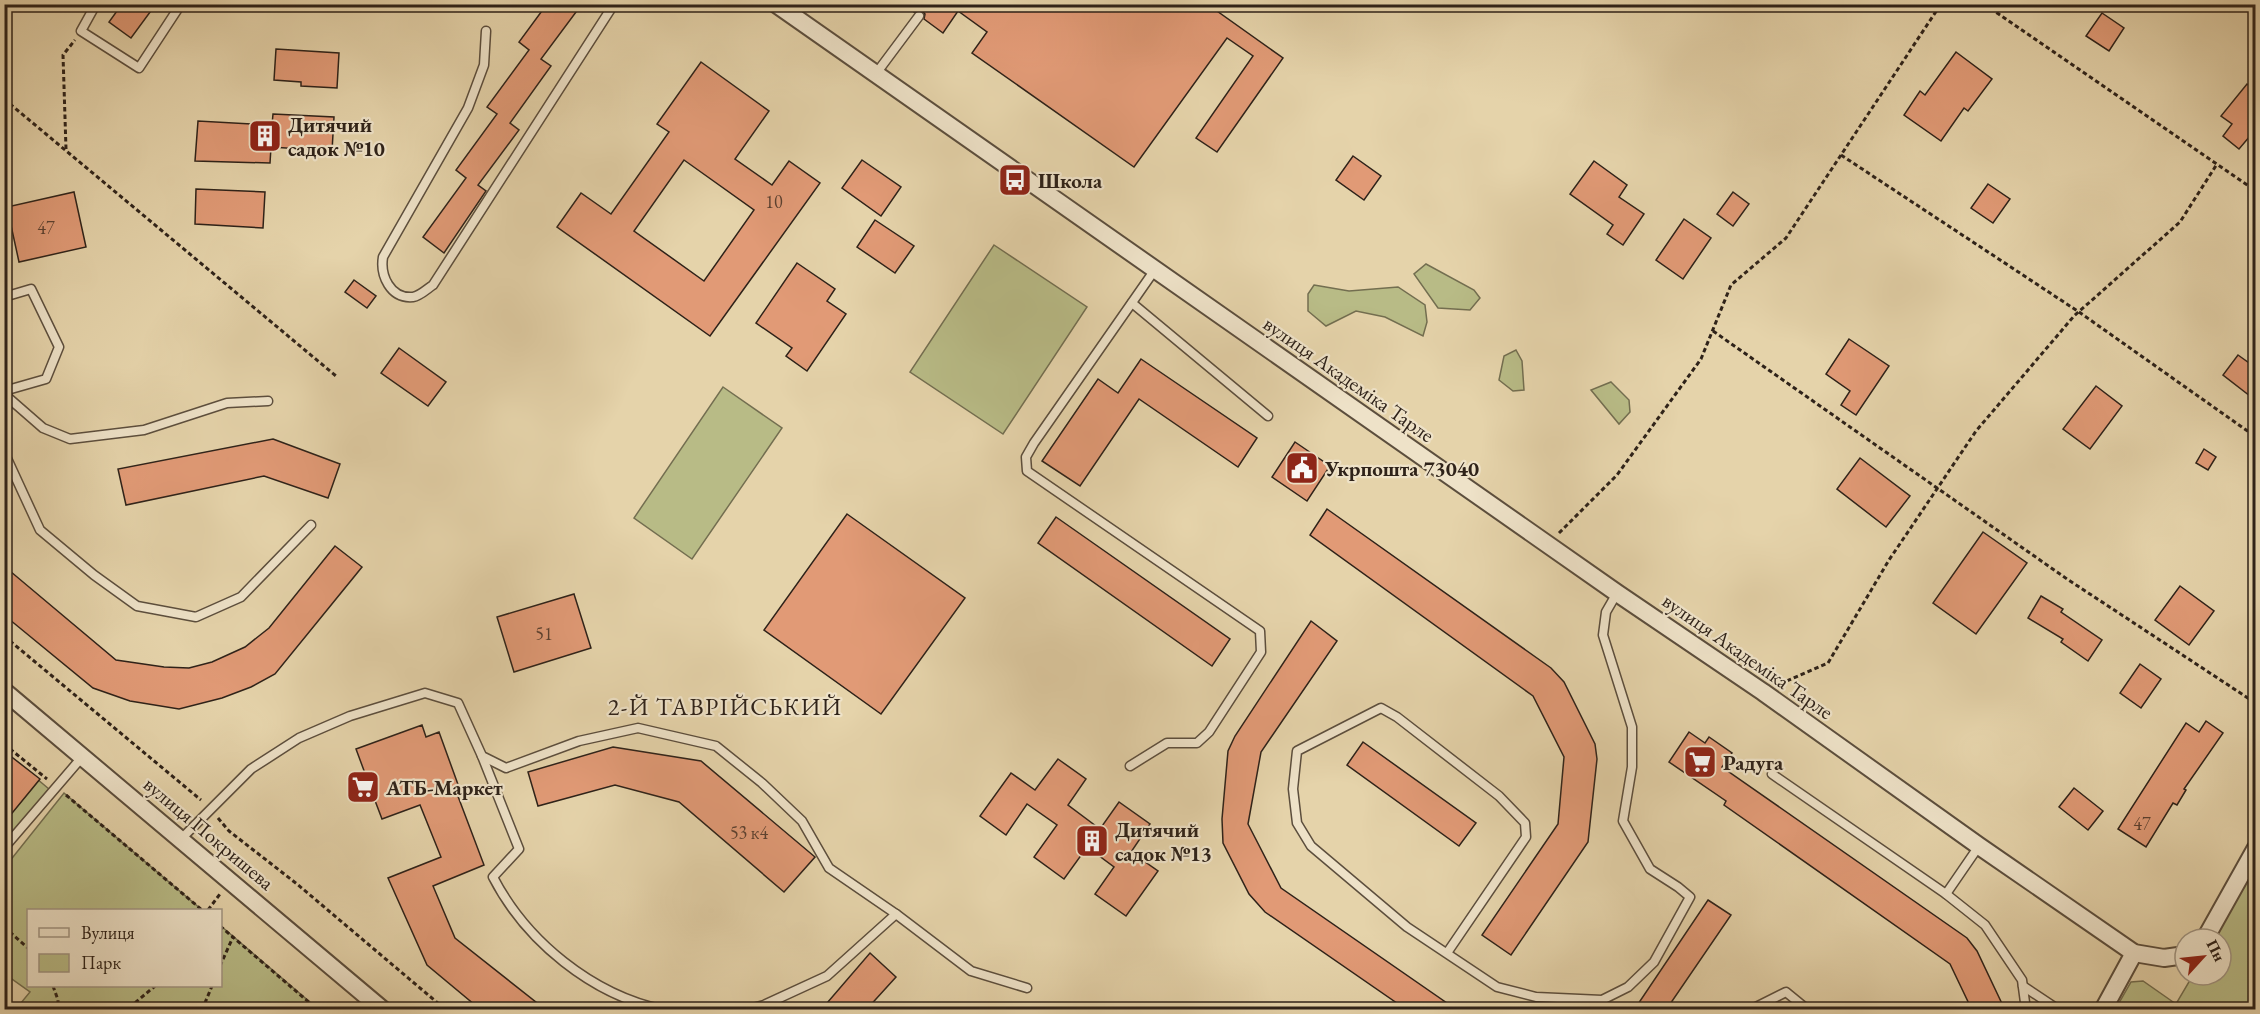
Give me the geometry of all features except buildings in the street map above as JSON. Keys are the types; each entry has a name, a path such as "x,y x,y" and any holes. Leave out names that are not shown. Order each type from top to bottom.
{"street":[{"name":"вулиця Академіка Тарле","path":"776,4 1154,271 1763,692 2134,953"},
{"name":"вулиця Покришева","path":"4,691 383,1010"},
{"path":"2212,927 2256,848"},
{"path":"2103,1010 2134,953 2164,958 2173,957"}],"lane":[{"path":"96,4 81,31 139,68 181,4"},
{"path":"486,31 484,65 468,108 382,257 382,274 387,283 403,296 414,297 433,285 614,4"},
{"path":"874,75 919,16"},
{"path":"1130,766 1167,743 1197,744 1209,732 1261,652 1260,631 1027,471 1026,457 1034,443 1154,271"},
{"path":"4,297 31,289 59,348 46,379 4,392"},
{"path":"1132,303 1268,416"},
{"path":"4,392 43,428 70,438 144,430 227,403 268,401"},
{"path":"4,452 40,530 136,606 196,617 242,597 311,525"},
{"path":"1447,953 1526,837 1525,823 1490,789 1397,717 1381,708 1297,751 1293,789 1297,823 1311,846 1407,927 1497,987 1536,997 1602,1000 1628,987 1654,962 1690,897 1650,869 1623,820 1632,767 1632,727 1603,635 1606,612 1617,593"},
{"path":"181,839 251,769 299,738 350,716 425,693 458,703 519,849 493,876 505,900 552,953 606,989 664,1010"},
{"path":"482,756 506,768 579,741 638,728 716,746 762,783 802,821 829,868 971,970 1027,988"},
{"path":"4,848 84,756"},
{"path":"1772,774 1946,894 1985,925 2022,980 2026,1010"},
{"path":"1946,894 1979,846"},
{"path":"745,1010 764,1005 827,976 896,914"},
{"path":"2023,986 2059,1010"},
{"path":"1750,1010 1786,992 1808,1010"}],"path":[{"path":"1548,545 1617,474 1701,359 1731,285 1786,238 1941,4"},
{"path":"1984,4 2256,191"},
{"path":"66,150 63,55 81,31"},
{"path":"4,99 336,376"},
{"path":"1841,155 2079,312 2256,437"},
{"path":"1763,692 1828,663 1889,560 1976,431 2079,312 2180,222 2217,165"},
{"path":"1713,331 2067,579 2251,700 2256,706"},
{"path":"4,636 210,810 229,831 297,884 446,1010"},
{"path":"4,744 201,909"},
{"path":"4,927 27,947"},
{"path":"222,928 318,1010"},
{"path":"222,962 233,937"},
{"path":"53,987 58,1000 58,1010"},
{"path":"122,1010 154,987"},
{"path":"202,1010 212,987"}],"green space":[{"path":"994,245 1087,307 1003,434 910,372"},
{"path":"1426,264 1474,290 1480,298 1470,310 1438,308 1414,274"},
{"path":"1314,285 1349,291 1398,287 1425,305 1427,322 1423,336 1385,317 1356,311 1326,326 1308,311 1308,294"},
{"path":"1516,350 1522,361 1524,390 1513,391 1499,380 1504,356"},
{"path":"1611,382 1629,400 1630,412 1619,424 1591,390"},
{"path":"723,387 782,428 692,559 634,518"},
{"path":"5,752 49,789 5,842"},
{"path":"64,793 201,909 27,909 27,987 222,987 222,927 318,1009 16,1009 30,992 5,974 5,867"},
{"path":"2255,867 2255,1009 2115,1010 2131,982 2143,981 2176,1004 2186,987 2233,987 2233,927 2221,927"}],"place":[{"name":"Дитячий садок №10","path":"265,136"},
{"name":"Школа","path":"1015,180"},
{"name":"Укрпошта 73040","path":"1302,468"},
{"name":"Радуга","path":"1700,762"},
{"name":"АТБ-Маркет","path":"363,787"},
{"name":"Дитячий садок №13","path":"1092,841"}],"district":[{"name":"2-Й ТАВРІЙСЬКИЙ","path":"725,706"}]}
